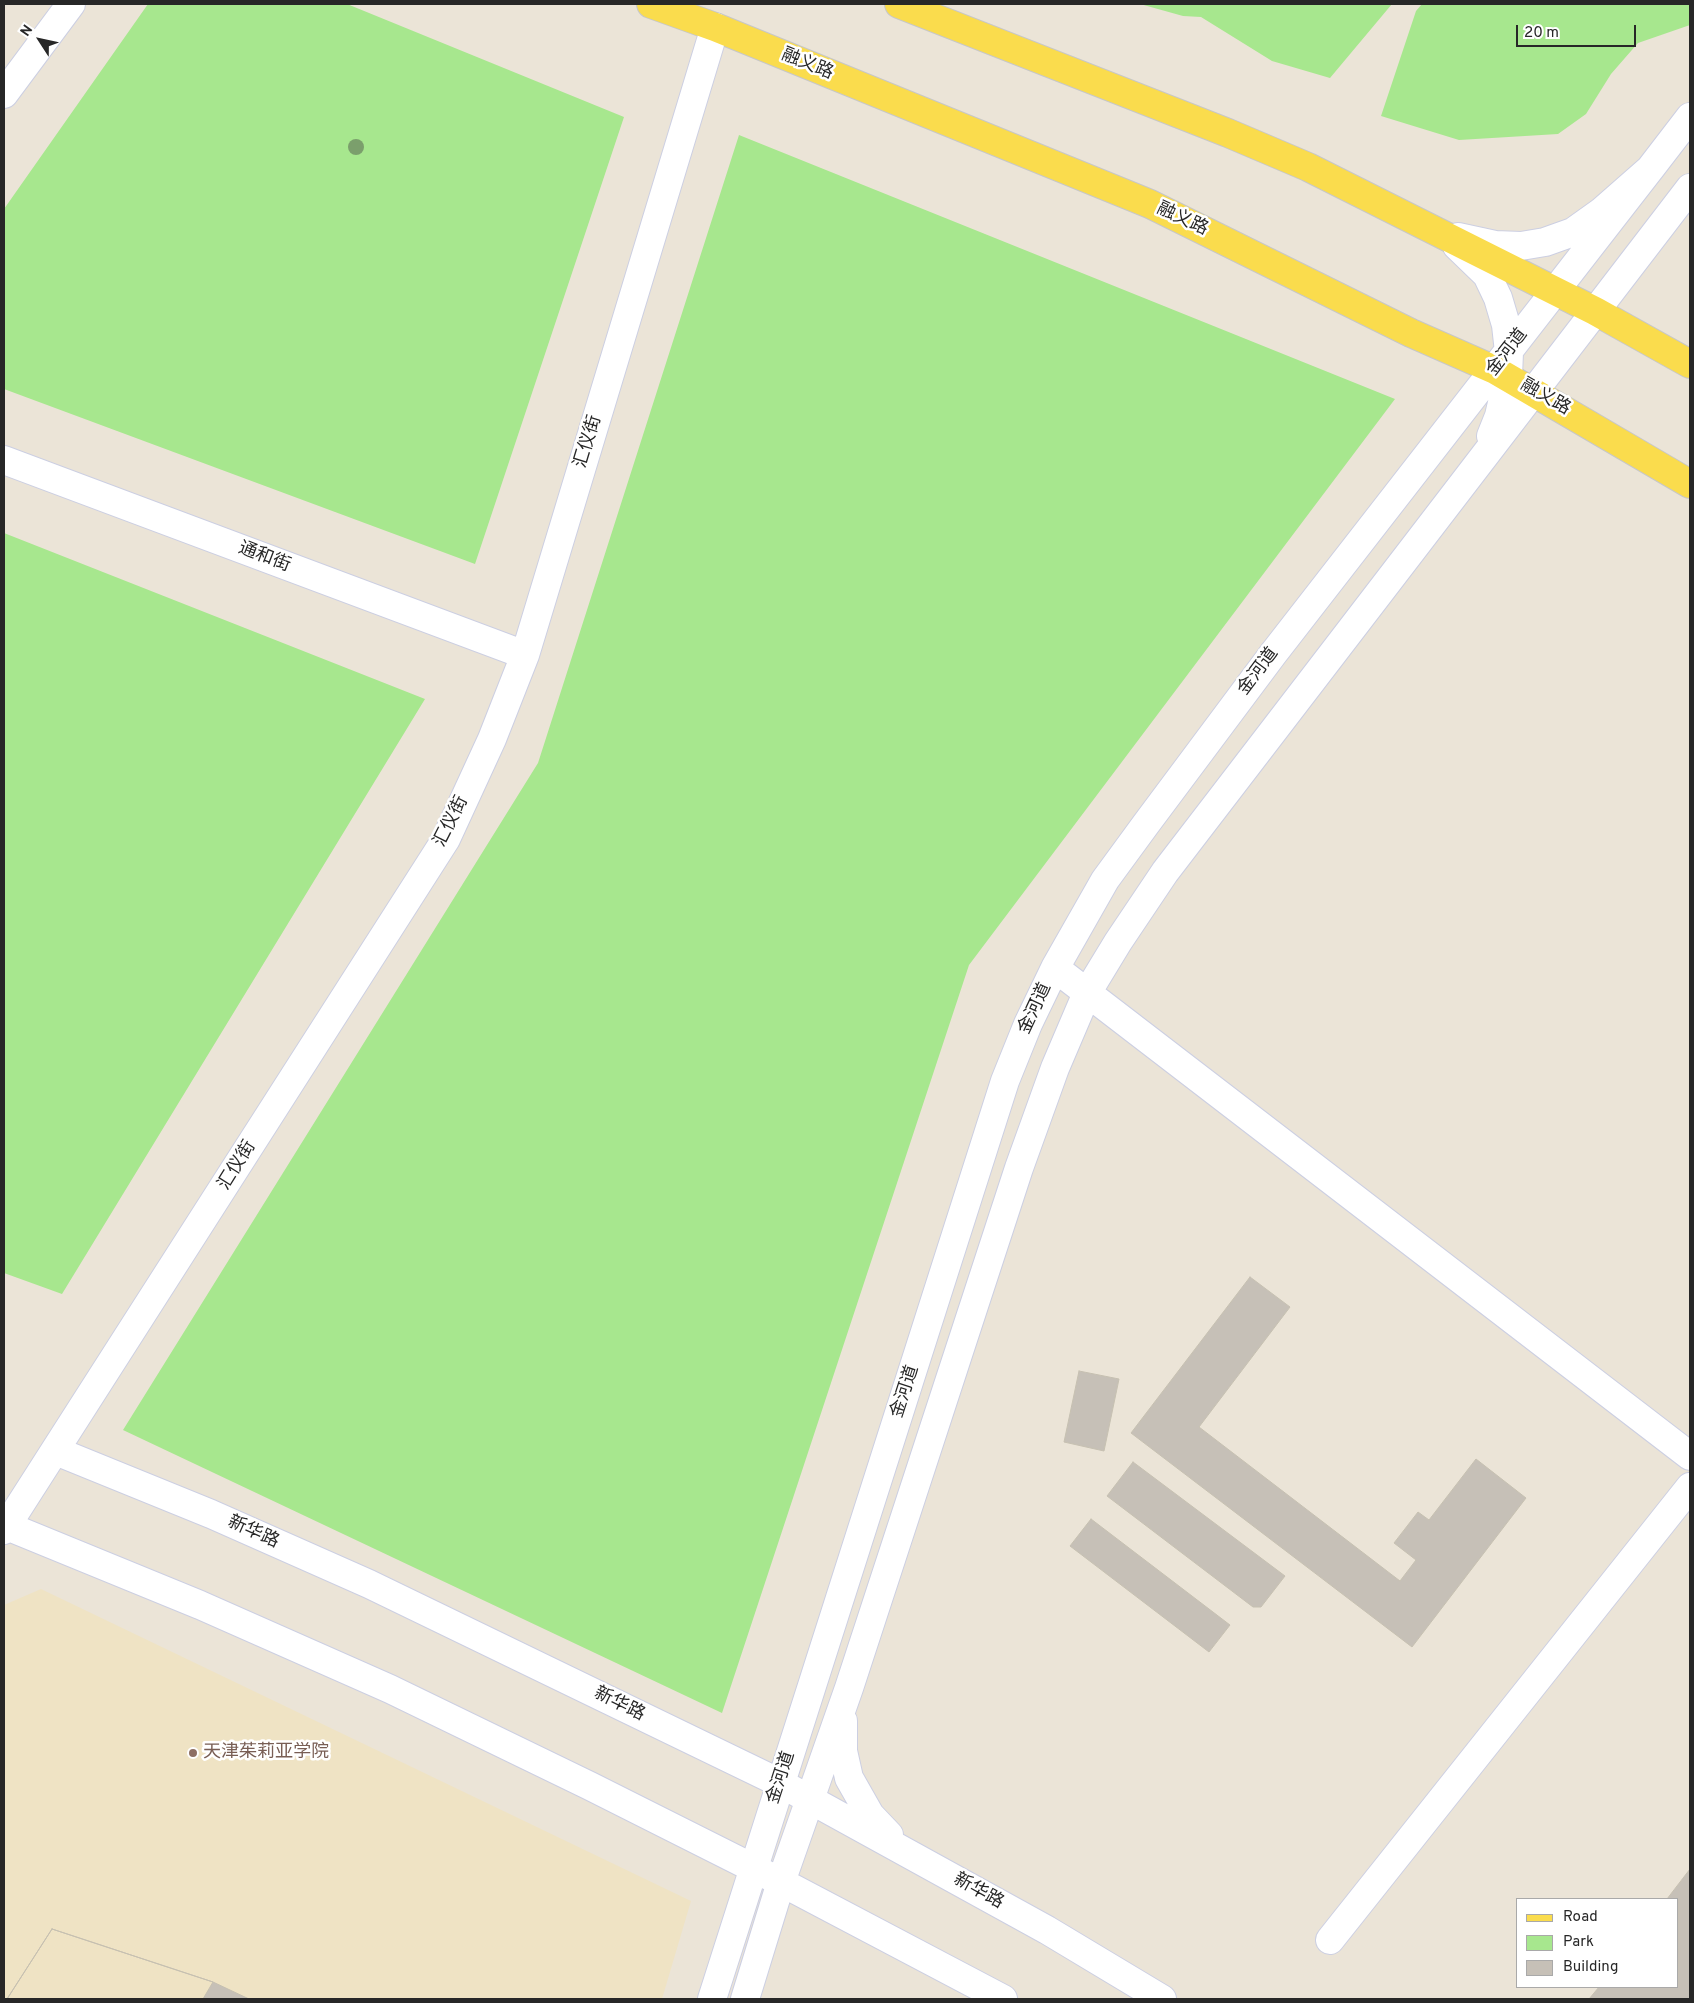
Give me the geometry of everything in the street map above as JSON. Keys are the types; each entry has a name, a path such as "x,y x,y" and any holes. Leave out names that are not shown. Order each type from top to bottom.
{"main road":[{"name":"融义路","path":"650,4 715,27 1150,204 1411,333 1504,366 1534,391 1690,484"},
{"path":"899,4 1228,133 1308,167 1437,230 1595,311 1690,364"}],"street":[{"path":"4,94 71,4"},
{"name":"汇仪街","path":"5,1528 446,839 492,739 525,655 715,27"},
{"path":"1437,230 1472,242 1520,246 1545,242 1573,232 1601,212 1650,169 1690,117"},
{"name":"金河道","path":"712,1999 780,1783 856,1553 1005,1081 1028,1024 1055,968 1105,880 1146,824 1273,654 1504,366 1555,291 1650,169"},
{"name":"金河道","path":"745,1999 781,1882 849,1688 1018,1168 1055,1068 1087,993 1165,872 1690,188"},
{"path":"1437,230 1470,256 1487,275 1502,310 1504,366 1494,428 1470,474"},
{"name":"通和街","path":"4,460 525,655"},
{"path":"1055,968 1690,1456"},
{"name":"新华路","path":"56,1451 211,1514 369,1584 780,1783 1047,1930 1162,1999"},
{"path":"1330,1940 1690,1487"},
{"path":"5,1528 200,1605 390,1689 590,1786 781,1882 1003,1999"},
{"path":"849,1688 843,1722 843,1751 849,1778 870,1815 916,1859"}],"shaded area":[{"name":"天津茱莉亚学院","path":"41,1589 691,1901 662,1999 4,1999 4,1605"}],"green space":[{"path":"148,4 347,4 624,117 475,564 4,389 4,209"},
{"path":"1140,4 1392,4 1330,78 1272,61 1201,17 1183,16"},
{"path":"1422,4 1690,4 1690,25 1638,43 1611,74 1586,114 1558,134 1459,140 1381,116 1416,11"},
{"path":"739,135 1395,399 969,965 722,1713 123,1430 538,763"},
{"path":"4,533 425,699 62,1294 4,1273"}],"building":[{"path":"1250,1277 1290,1307 1199,1427 1400,1581 1416,1560 1394,1543 1418,1512 1429,1520 1476,1459 1526,1498 1412,1647 1131,1433"},
{"path":"1079,1371 1119,1379 1104,1451 1064,1442"},
{"path":"1133,1462 1285,1576 1261,1607 1253,1607 1107,1496"},
{"path":"1091,1519 1230,1625 1209,1652 1070,1546"},
{"path":"1690,1869 1690,1999 1589,1999 1598,1988 1679,1988 1679,1898 1668,1898"},
{"path":"52,1929 213,1982 203,1999 7,1999"},
{"path":"52,1929 213,1982 249,1999 7,1999"}],"place":[{"name":"天津茱莉亚学院","path":"193,1753"}]}
